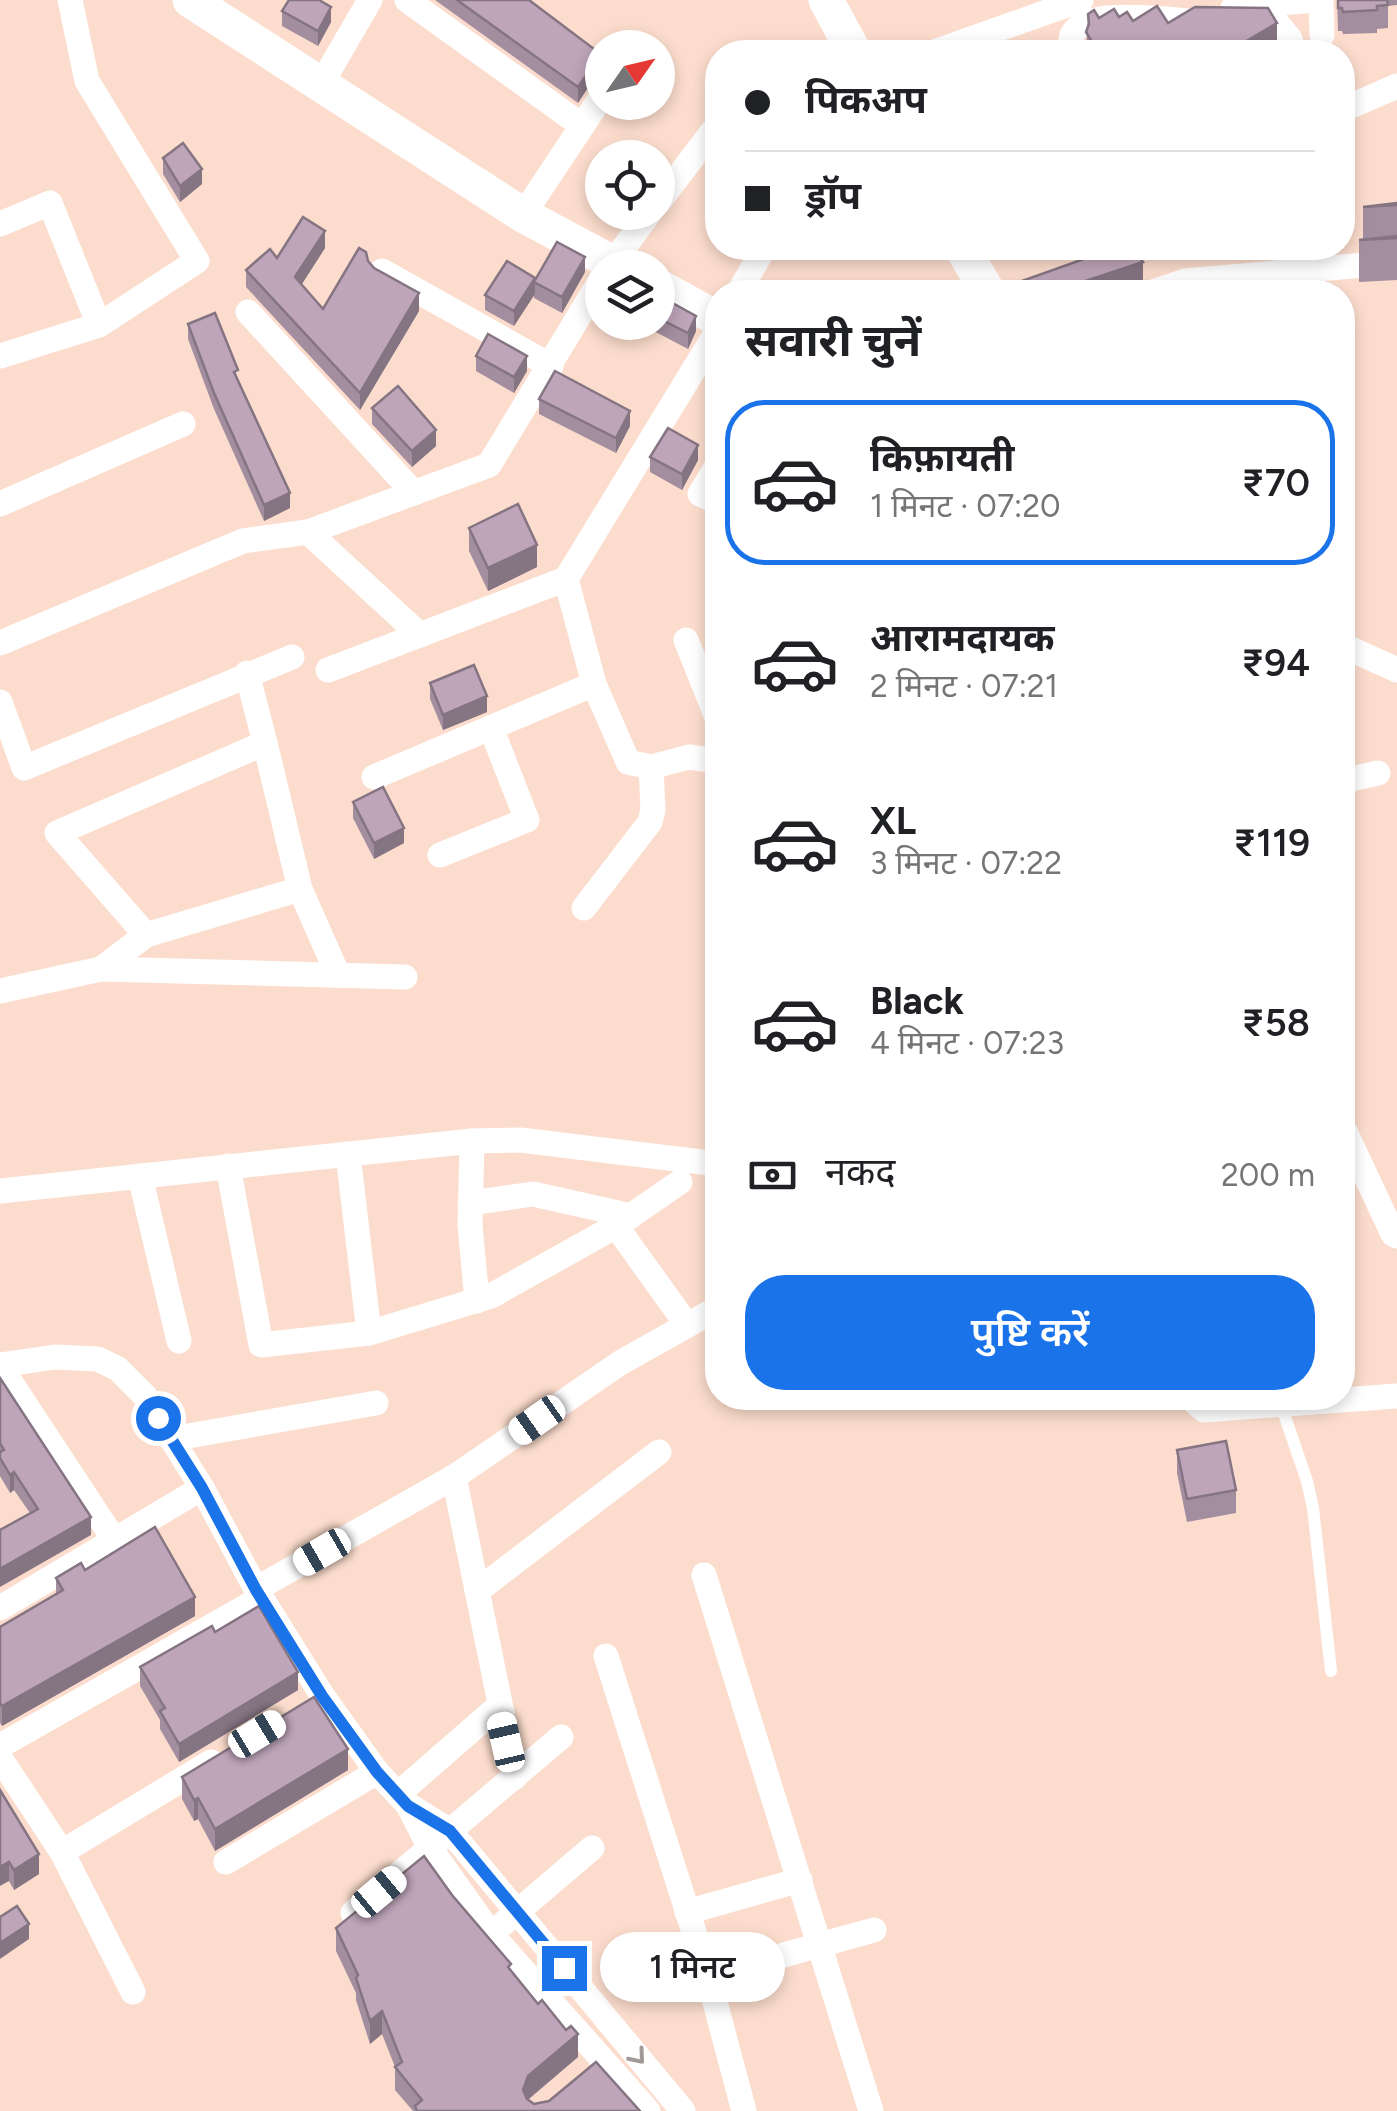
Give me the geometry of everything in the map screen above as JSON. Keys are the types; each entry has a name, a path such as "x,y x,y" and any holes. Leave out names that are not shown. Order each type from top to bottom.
{"street":[{"path":"0,356 98,325 196,260 86,81 70,0"},
{"path":"320,86 370,0"},
{"path":"408,0 582,126"},
{"path":"826,0 848,40"},
{"path":"968,40 1081,0"},
{"path":"1156,0 1166,14 1313,0"},
{"path":"1321,0 1322,34"},
{"path":"209,5 320,86 585,253"},
{"path":"1071,40 1073,28 1080,22 1101,16 1178,22 1276,22 1290,40"},
{"path":"1355,104 1397,86"},
{"path":"522,215 586,120"},
{"path":"675,180 705,141"},
{"path":"0,224 50,202 98,325"},
{"path":"1195,280 1397,262"},
{"path":"382,271 551,366"},
{"path":"675,295 705,311"},
{"path":"0,643 243,541 308,532 489,465 585,311"},
{"path":"248,312 414,493"},
{"path":"328,670 566,579 705,351"},
{"path":"0,504 184,424"},
{"path":"308,532 420,635"},
{"path":"566,579 594,684 628,762 652,767 689,757 705,759"},
{"path":"686,640 705,688"},
{"path":"1355,652 1397,670"},
{"path":"0,702 24,768 292,657"},
{"path":"246,674 300,889 338,975"},
{"path":"374,777 594,684"},
{"path":"440,855 527,820 491,728"},
{"path":"146,934 57,833 265,742"},
{"path":"584,908 650,822 652,767"},
{"path":"1355,778 1378,773"},
{"path":"101,969 146,934 300,889"},
{"path":"5,984 101,969 404,977"},
{"path":"0,1191 472,1141 520,1140 705,1162"},
{"path":"472,1141 470,1203 477,1302"},
{"path":"348,1154 369,1333"},
{"path":"1355,1154 1392,1234 1397,1236"},
{"path":"228,1166 261,1345 369,1333 477,1302 624,1221 680,1182"},
{"path":"140,1176 179,1341"},
{"path":"470,1203 532,1194 624,1221 687,1325"},
{"path":"0,1746 454,1477 620,1363 705,1315"},
{"path":"115,1542 1,1366 56,1356 98,1359 118,1368 144,1396 202,1488 314,1700 403,1800 430,1848 491,1934 648,2111"},
{"path":"1355,1399 1397,1396"},
{"path":"171,1439 376,1403"},
{"path":"477,1592 659,1452"},
{"path":"454,1477 514,1777"},
{"path":"0,1608 202,1488"},
{"path":"704,1576 871,2111"},
{"path":"606,1656 708,1976 744,2111"},
{"path":"403,1800 498,1706"},
{"path":"353,1913 561,1737"},
{"path":"62,1852 224,1754"},
{"path":"0,1758 62,1852 133,1992"},
{"path":"226,1862 377,1772"},
{"path":"403,1800 450,1831 683,2111"},
{"path":"491,1934 592,1848"},
{"path":"687,1912 800,1880"},
{"path":"708,1976 874,1930"},
{"path":"576,2080 611,2025"}],"lane":[{"path":"1283,1410 1313,1508 1331,1671"}],"building":[{"path":"289,0 319,0 331,7 318,31 282,11"},
{"path":"457,0 529,0 585,42 585,77 578,87"},
{"path":"1338,0 1387,0 1388,5 1377,6 1377,10 1343,12 1338,8"},
{"path":"1157,6 1168,23 1195,7 1268,8 1277,23 1248,40 1091,40 1086,32 1088,14 1094,10 1099,18 1114,9 1119,17 1127,12 1133,21"},
{"path":"183,143 202,169 180,186 163,158"},
{"path":"303,217 325,231 295,277 323,309 359,248 366,252 374,268 419,293 360,393 246,270 270,249 277,258"},
{"path":"557,242 585,257 562,297 534,282"},
{"path":"1081,260 1143,262 1088,280 1024,280"},
{"path":"507,261 535,278 514,311 485,295"},
{"path":"675,304 696,316 688,333 675,326"},
{"path":"215,313 238,370 234,372 290,493 264,505 188,324"},
{"path":"488,334 527,356 514,377 476,356"},
{"path":"555,371 630,411 616,438 539,399"},
{"path":"398,386 436,430 412,451 372,408"},
{"path":"668,428 698,445 682,474 650,457"},
{"path":"518,504 537,545 488,568 469,528"},
{"path":"474,665 487,696 443,715 430,683"},
{"path":"383,787 404,828 374,843 353,802"},
{"path":"0,1378 91,1517 0,1569 0,1530 38,1509 0,1458 4,1450 0,1443"},
{"path":"1226,1441 1236,1490 1187,1499 1177,1450"},
{"path":"155,1527 195,1597 2,1706 0,1627 63,1590 56,1578 81,1563 85,1570"},
{"path":"259,1606 298,1672 179,1744 160,1711 165,1708 140,1667 212,1626 215,1632"},
{"path":"314,1697 348,1749 215,1829 182,1777"},
{"path":"0,1790 39,1854 14,1870 9,1862 0,1867"},
{"path":"424,1856 511,1964 508,1967 538,2004 542,2000 566,2030 571,2026 578,2034 528,2076 523,2090 527,2099 534,2104 549,2101 596,2062 640,2111 417,2111 415,2106 422,2100 395,2067 402,2062 382,2011 370,2021 358,1975 336,1928"},
{"path":"17,1906 29,1924 0,1943 0,1917"}],"route":[{"path":"158,1418 202,1488 256,1590 322,1696 377,1772 408,1806 450,1831 564,1968"}]}
